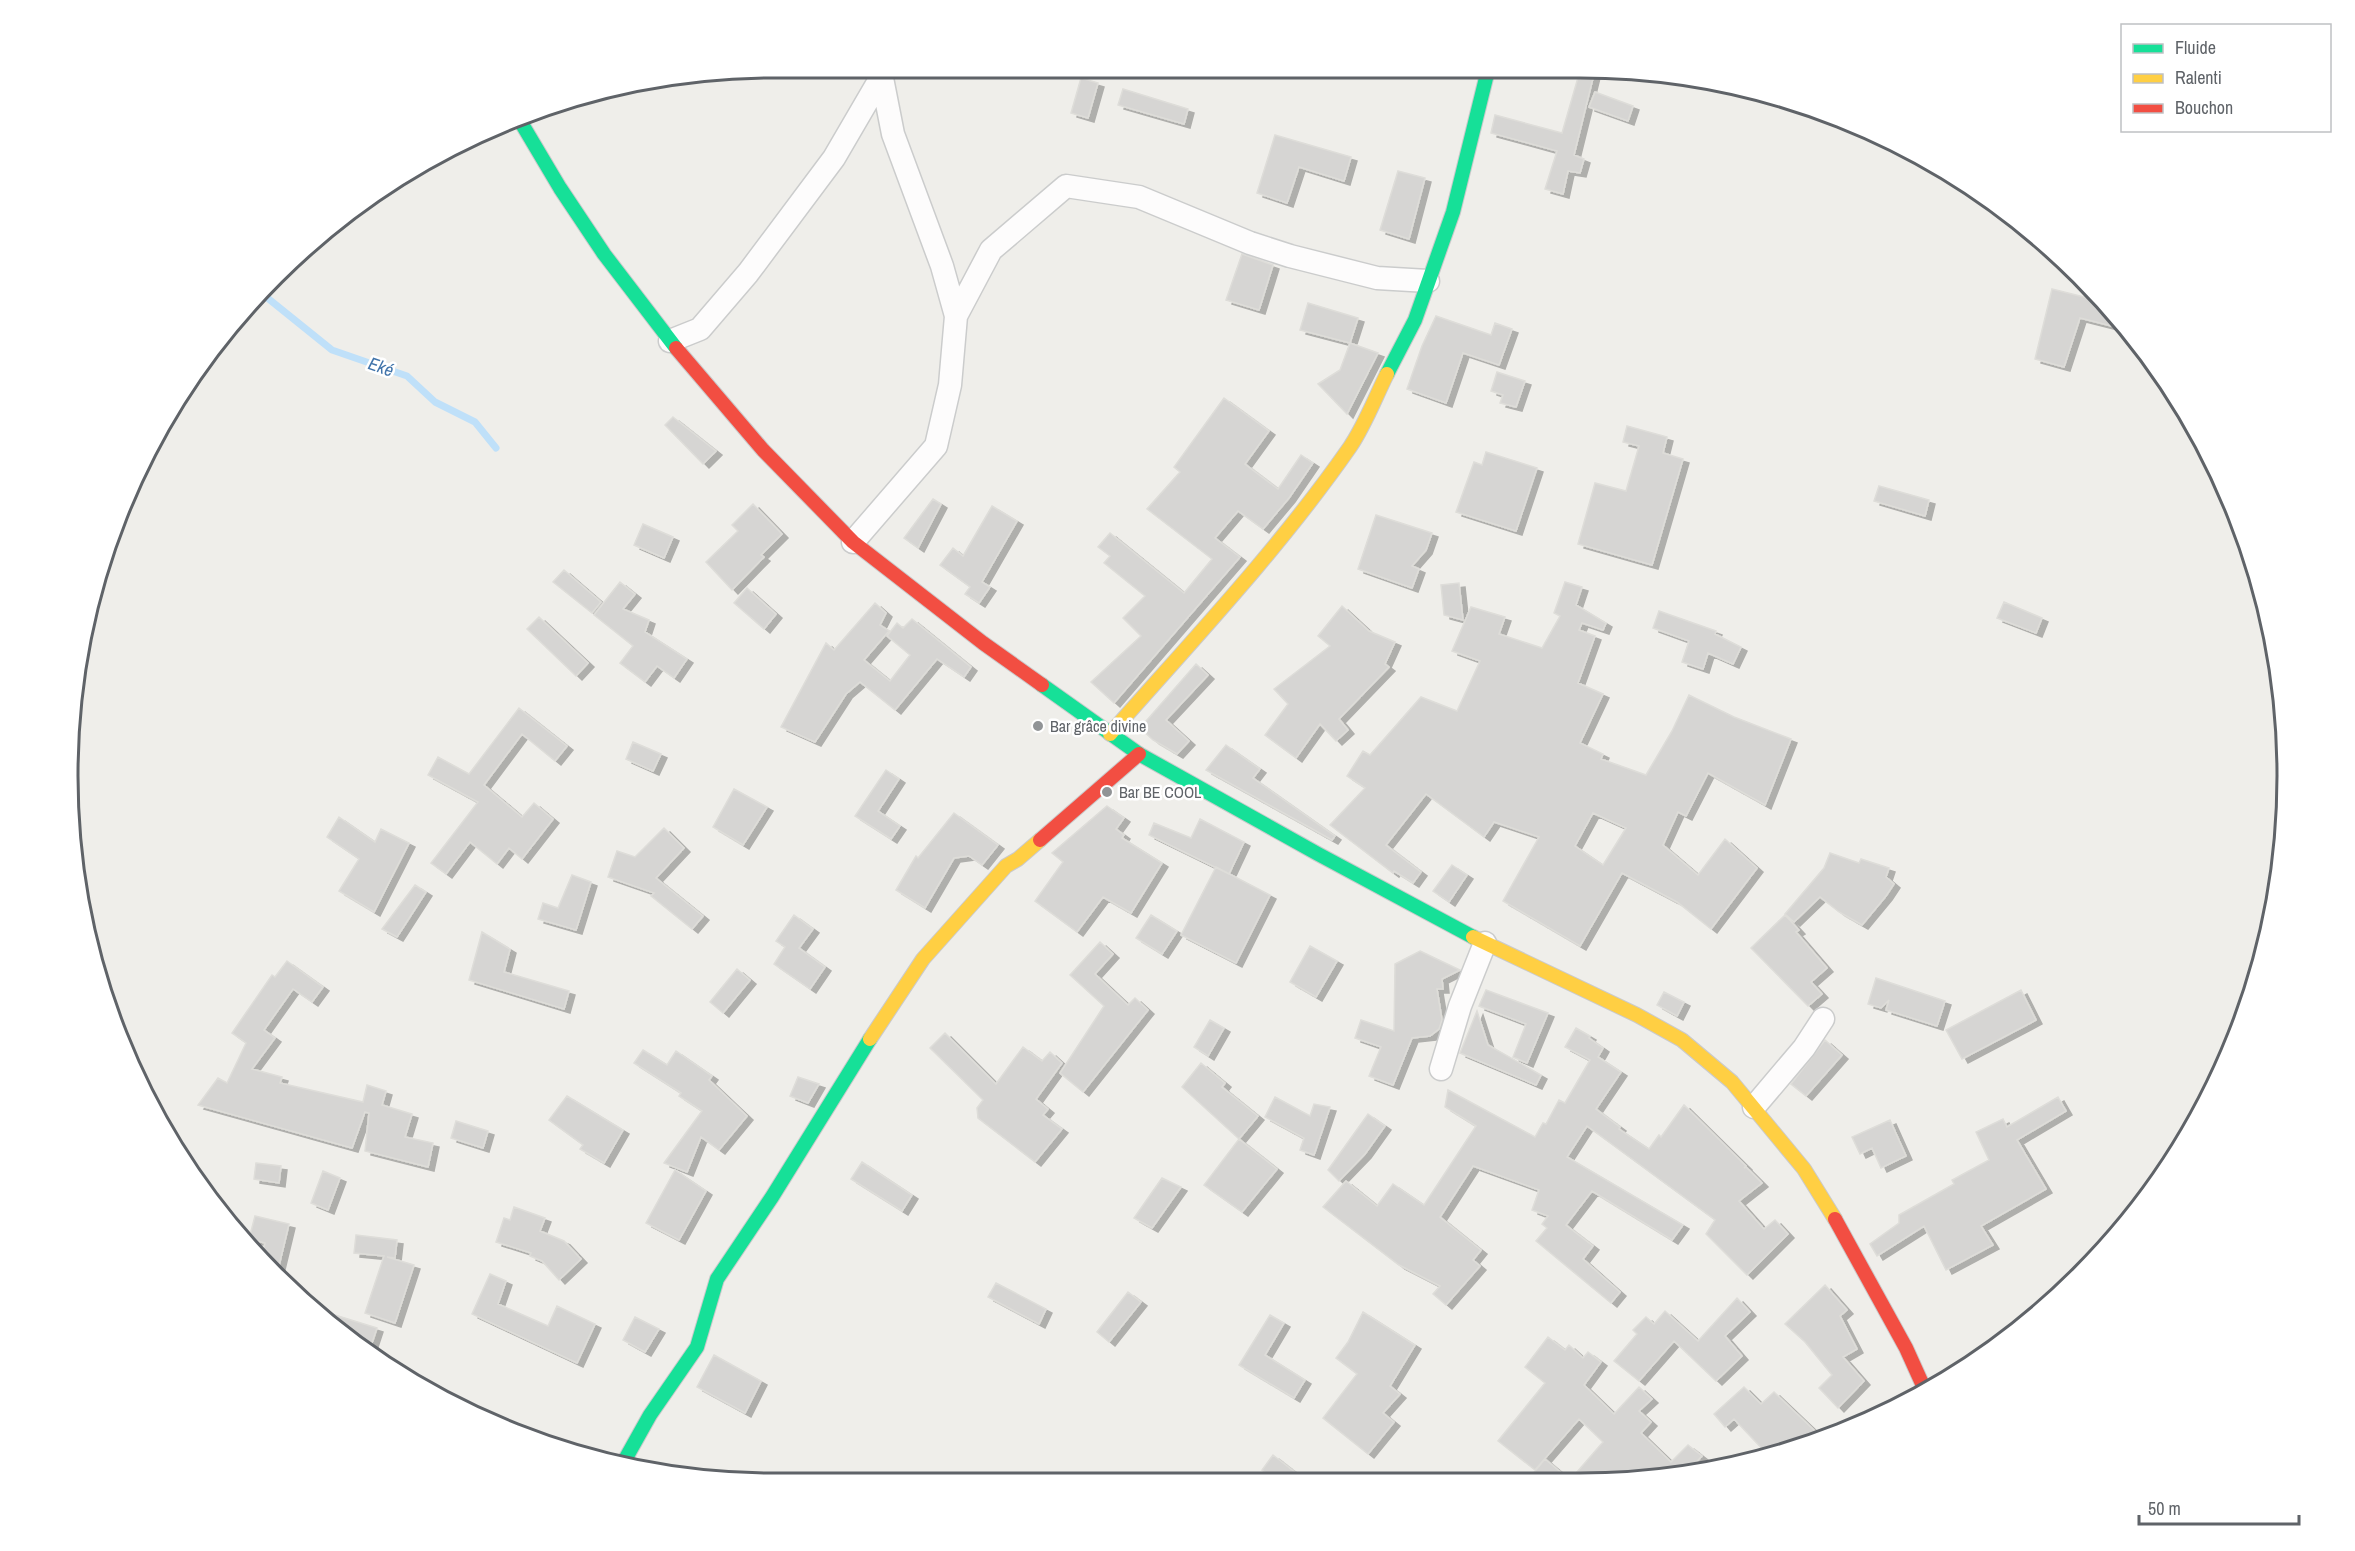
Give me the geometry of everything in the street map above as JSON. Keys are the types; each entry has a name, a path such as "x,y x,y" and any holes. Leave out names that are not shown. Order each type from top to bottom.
{"main road":[{"path":"1110,734 1214,617 1303,509 1351,444 1415,320 1453,212 1486,78"},
{"path":"523,126 560,188 604,254 686,362 763,450 853,542 983,643 1139,754 1318,854 1485,943 1637,1015 1682,1040 1732,1082 1804,1169 1825,1202 1906,1347 1922,1383"},
{"path":"626,1457 650,1414 697,1347 717,1279 772,1197 851,1067 923,959 1006,867 1139,754"}],"street":[{"path":"670,341 700,329 748,273 834,158 881,78"},
{"path":"853,542 936,446 950,385 956,316 942,266 893,134 882,78"},
{"path":"956,316 991,250 1066,186 1139,197 1250,243 1377,278 1428,281"},
{"path":"1441,1069 1460,1006 1485,943"},
{"path":"1754,1107 1804,1048 1823,1019"}],"building":[{"path":"1081,78 1098,83 1088,118 1071,113"},
{"path":"1578,78 1593,78 1574,155 1584,159 1580,173 1568,171 1563,194 1545,189 1557,151 1491,133 1495,115 1562,133"},
{"path":"1123,89 1188,109 1184,124 1118,105"},
{"path":"1595,92 1633,106 1628,121 1589,107"},
{"path":"1275,135 1351,157 1344,181 1299,167 1287,203 1257,193"},
{"path":"1398,171 1425,178 1409,239 1380,230"},
{"path":"1242,254 1273,265 1259,310 1226,300"},
{"path":"2052,289 2087,298 2113,326 2080,318 2064,367 2035,359"},
{"path":"1308,303 1358,318 1350,343 1300,330"},
{"path":"1436,316 1491,335 1495,323 1512,329 1499,365 1463,353 1446,403 1407,389 1422,346"},
{"path":"1350,343 1378,353 1347,414 1318,384 1340,370"},
{"path":"1497,372 1525,381 1516,407 1500,403 1503,395 1491,391"},
{"path":"1224,398 1269,431 1245,464 1278,489 1301,455 1313,463 1289,498 1263,529 1238,511 1215,538 1240,557 1114,703 1091,682 1141,636 1123,618 1145,596 1104,563 1110,556 1098,547 1110,533 1184,593 1212,559 1147,509 1180,472 1174,467"},
{"path":"673,417 716,451 703,464 665,425"},
{"path":"1627,426 1667,437 1663,453 1683,459 1652,565 1578,544 1595,483 1626,491 1639,446 1623,442"},
{"path":"1486,452 1537,468 1516,531 1456,512 1474,462 1482,465"},
{"path":"1879,486 1929,500 1925,516 1874,501"},
{"path":"933,499 941,504 918,548 904,538"},
{"path":"753,504 782,534 761,555 764,557 732,590 706,562 738,531 732,525"},
{"path":"992,506 1017,521 982,582 990,587 979,603 965,594 970,587 940,565 953,548 963,556"},
{"path":"1376,515 1432,533 1426,550 1412,566 1419,569 1412,588 1358,569"},
{"path":"643,524 673,537 664,558 634,545"},
{"path":"564,570 601,602 592,613 553,582"},
{"path":"620,582 635,594 623,609 649,620 645,632 687,659 674,678 657,666 645,682 620,663 633,646 594,615"},
{"path":"1565,582 1582,587 1576,605 1606,623 1603,630 1582,623 1579,630 1595,636 1578,683 1603,694 1580,743 1603,754 1601,759 1646,775 1672,731 1689,695 1734,717 1791,739 1765,805 1708,773 1686,816 1678,812 1663,845 1698,875 1725,839 1757,868 1711,929 1677,902 1622,873 1580,946 1503,901 1539,837 1494,822 1484,837 1426,794 1386,845 1421,872 1413,883 1394,871 1393,873 1330,825 1365,788 1347,776 1363,751 1370,755 1421,697 1457,711 1480,661 1452,651 1471,607 1505,617 1499,634 1542,648 1560,616 1554,613","holes":["1593,813 1626,828 1603,865 1575,846"]},
{"path":"1459,583 1463,620 1444,615 1441,585"},
{"path":"747,588 776,614 764,629 734,603"},
{"path":"2004,602 2042,618 2036,633 1997,618"},
{"path":"875,603 886,613 880,625 889,631 864,660 890,681 910,655 887,636 897,623 903,628 912,619 971,667 964,677 937,659 895,710 860,682 846,694 815,742 781,727 826,643 834,650"},
{"path":"1342,606 1369,631 1395,642 1385,664 1389,667 1339,719 1348,730 1336,741 1320,724 1296,758 1265,735 1288,704 1274,689 1330,646 1318,636"},
{"path":"1659,611 1716,631 1715,634 1741,647 1733,664 1708,653 1703,669 1682,662 1689,641 1653,628"},
{"path":"539,617 588,663 576,676 527,629"},
{"path":"1196,664 1208,675 1166,720 1189,741 1177,754 1153,740 1140,728"},
{"path":"519,708 567,746 555,761 522,734 484,785 522,817 534,803 553,819 522,859 509,848 497,864 470,842 446,874 431,863 478,802 428,775 438,757 469,774"},
{"path":"633,742 661,754 653,771 626,759"},
{"path":"1226,745 1260,769 1253,778 1335,836 1332,840 1206,770"},
{"path":"886,770 899,779 878,811 900,826 891,839 855,816"},
{"path":"734,789 767,807 743,845 713,827"},
{"path":"1107,806 1124,818 1116,829 1124,835 1122,838 1162,863 1131,913 1103,897 1077,932 1035,901 1063,862 1052,853"},
{"path":"954,813 998,845 982,865 969,856 954,858 925,908 896,890 916,856 918,858"},
{"path":"339,817 375,842 381,829 409,843 374,912 339,891 359,859 327,837"},
{"path":"1200,819 1244,842 1229,874 1149,835 1154,823 1191,838"},
{"path":"664,828 684,848 656,878 703,916 692,929 651,896 654,893 608,877 617,851 635,857"},
{"path":"1830,853 1859,863 1861,859 1889,868 1886,877 1894,884 1862,925 1839,912 1820,897 1794,922 1785,914 1824,868"},
{"path":"1452,865 1467,875 1449,902 1433,891"},
{"path":"1216,867 1270,895 1236,963 1181,935"},
{"path":"572,875 591,882 576,930 538,919 543,903 558,908"},
{"path":"415,885 426,892 397,937 382,929"},
{"path":"794,915 813,929 799,948 825,967 810,989 774,964 785,947 776,941"},
{"path":"1151,915 1177,931 1162,954 1136,938"},
{"path":"1785,915 1799,930 1796,932 1827,968 1811,982 1822,994 1808,1006 1751,948"},
{"path":"482,932 510,949 504,972 569,991 564,1009 469,980"},
{"path":"1100,942 1113,954 1095,974 1128,1005 1135,998 1148,1010 1083,1092 1060,1073 1104,1006 1070,975"},
{"path":"1310,946 1337,961 1316,997 1290,982"},
{"path":"1420,951 1460,970 1442,979 1443,989 1437,989 1442,1020 1439,1029 1430,1036 1412,1038 1393,1085 1369,1076 1381,1047 1355,1038 1361,1020 1394,1031 1395,964"},
{"path":"287,961 323,987 312,1002 293,989 264,1030 275,1038 252,1069 282,1077 280,1083 363,1102 367,1085 386,1091 382,1105 412,1114 405,1137 433,1143 428,1167 365,1151 369,1113 365,1112 352,1148 198,1105 218,1078 227,1083 246,1043 232,1033 272,975 275,977"},
{"path":"737,969 750,980 723,1013 710,1002"},
{"path":"1876,978 1945,1001 1937,1026 1886,1010 1889,1000 1881,1008 1868,1004"},
{"path":"1486,990 1548,1013 1527,1063 1513,1057 1526,1024 1479,1006"},
{"path":"2021,990 2036,1020 1962,1059 1946,1030"},
{"path":"1664,992 1684,1002 1677,1016 1657,1005"},
{"path":"1477,1011 1488,1045 1541,1075 1536,1085 1460,1053"},
{"path":"1210,1020 1224,1028 1208,1056 1194,1047"},
{"path":"1576,1028 1590,1036 1589,1038 1603,1048 1598,1057 1621,1072 1596,1109 1620,1127 1619,1129 1649,1149 1659,1135 1661,1137 1684,1105 1746,1166 1744,1168 1746,1167 1762,1183 1739,1201 1764,1229 1775,1220 1788,1234 1747,1275 1706,1234 1715,1220 1587,1126 1567,1157 1683,1225 1672,1240 1592,1191 1566,1225 1593,1246 1583,1259 1620,1292 1611,1303 1536,1241 1547,1228 1542,1224 1548,1216 1532,1210 1539,1190 1473,1166 1440,1217 1481,1250 1473,1260 1480,1266 1446,1305 1433,1294 1440,1286 1399,1265 1323,1207 1346,1181 1377,1206 1393,1184 1424,1205 1476,1126 1445,1107 1448,1090 1535,1137 1543,1123 1546,1124 1559,1100 1565,1103 1590,1060 1565,1047"},
{"path":"945,1033 996,1084 1023,1047 1042,1061 1050,1052 1062,1063 1036,1099 1048,1109 1043,1115 1062,1129 1035,1162 978,1118 977,1108 983,1100 930,1048"},
{"path":"1825,1040 1842,1055 1806,1096 1791,1084"},
{"path":"643,1050 667,1065 676,1051 712,1076 709,1080 747,1116 719,1150 701,1137 687,1172 664,1163 702,1111 679,1096 681,1093 634,1063"},
{"path":"1201,1063 1225,1083 1222,1087 1258,1116 1239,1139 1182,1087"},
{"path":"798,1077 819,1084 808,1103 790,1096"},
{"path":"567,1096 623,1130 604,1163 580,1149 583,1145 549,1120"},
{"path":"1275,1097 1310,1116 1314,1104 1330,1107 1314,1155 1300,1150 1304,1138 1265,1117"},
{"path":"2058,1097 2066,1111 2017,1140 2046,1189 1981,1226 1993,1245 1946,1270 1924,1226 1877,1256 1870,1244 1899,1223 1899,1215 1954,1184 1952,1180 1989,1160 1976,1132 2003,1119 2007,1127"},
{"path":"1368,1114 1385,1126 1365,1154 1339,1181 1328,1170"},
{"path":"1890,1120 1906,1156 1881,1168 1872,1148 1860,1154 1852,1137"},
{"path":"456,1121 488,1131 483,1148 451,1138"},
{"path":"1239,1139 1277,1169 1242,1212 1204,1185"},
{"path":"862,1162 912,1195 902,1211 851,1179"},
{"path":"256,1163 281,1166 279,1183 254,1179"},
{"path":"675,1170 706,1191 679,1240 646,1223"},
{"path":"323,1171 340,1178 328,1210 311,1203"},
{"path":"1162,1178 1181,1187 1152,1228 1134,1218"},
{"path":"514,1207 545,1218 540,1231 564,1241 581,1259 559,1280 542,1261 530,1256 531,1253 496,1242 504,1218 510,1220"},
{"path":"255,1216 289,1224 279,1266 264,1249 265,1243 256,1241 250,1234"},
{"path":"356,1235 397,1240 395,1258 387,1257 414,1265 395,1323 365,1313 384,1256 354,1253"},
{"path":"490,1274 506,1281 498,1304 548,1326 557,1306 595,1324 577,1363 472,1314"},
{"path":"996,1283 1046,1309 1039,1324 988,1297"},
{"path":"1825,1285 1847,1310 1840,1316 1857,1349 1843,1357 1864,1381 1838,1408 1819,1388 1832,1375 1805,1342 1785,1324"},
{"path":"1128,1292 1141,1302 1109,1342 1097,1332"},
{"path":"1737,1298 1750,1312 1725,1336 1742,1356 1716,1381 1674,1341 1639,1381 1614,1361 1637,1334 1633,1330 1646,1317 1654,1324 1665,1311 1698,1341"},
{"path":"1363,1312 1415,1345 1390,1386 1400,1394 1383,1413 1394,1422 1368,1454 1323,1418 1357,1374 1336,1358 1348,1342"},
{"path":"334,1315 377,1328 372,1344"},
{"path":"1270,1315 1284,1323 1265,1355 1305,1380 1294,1398 1239,1365"},
{"path":"635,1317 659,1329 645,1352 623,1340"},
{"path":"1548,1337 1565,1350 1569,1345 1583,1358 1588,1352 1601,1362 1584,1385 1614,1414 1639,1387 1652,1399 1639,1411 1651,1422 1641,1433 1671,1462 1688,1445 1702,1456 1695,1463 1671,1467 1625,1472 1576,1473 1603,1442 1579,1419 1535,1470 1498,1441 1545,1383 1525,1367"},
{"path":"714,1355 761,1381 745,1413 697,1387"},
{"path":"1744,1387 1761,1404 1774,1392 1815,1431 1762,1448 1734,1419 1725,1427 1714,1414"},
{"path":"1273,1455 1296,1473 1266,1473 1262,1470"},
{"path":"1545,1459 1562,1473 1533,1473"}],"waterway":[{"name":"Eké","path":"267,298 332,350 407,376 435,402 475,422 496,448"}],"traffic: fast":[{"path":"1387,374 1415,320 1453,212 1486,78"},
{"path":"523,126 560,188 604,254 676,348"},
{"path":"1042,685 1139,754 1473,937"},
{"path":"627,1457 650,1415 697,1347 717,1279 772,1197 870,1039"}],"traffic: slow":[{"path":"1110,734 1234,594 1323,485 1355,439 1387,374"},
{"path":"870,1039 923,959 1006,866 1040,840"},
{"path":"1473,937 1637,1015 1682,1040 1732,1082 1804,1169 1835,1219"}],"traffic: jam":[{"path":"676,348 763,450 853,542 983,643 1042,685"},
{"path":"1040,840 1139,754"},
{"path":"1835,1219 1906,1348 1922,1383"}],"place":[{"name":"Bar grâce divine","path":"1038,726"},
{"name":"Bar BE COOL","path":"1107,792"}]}
